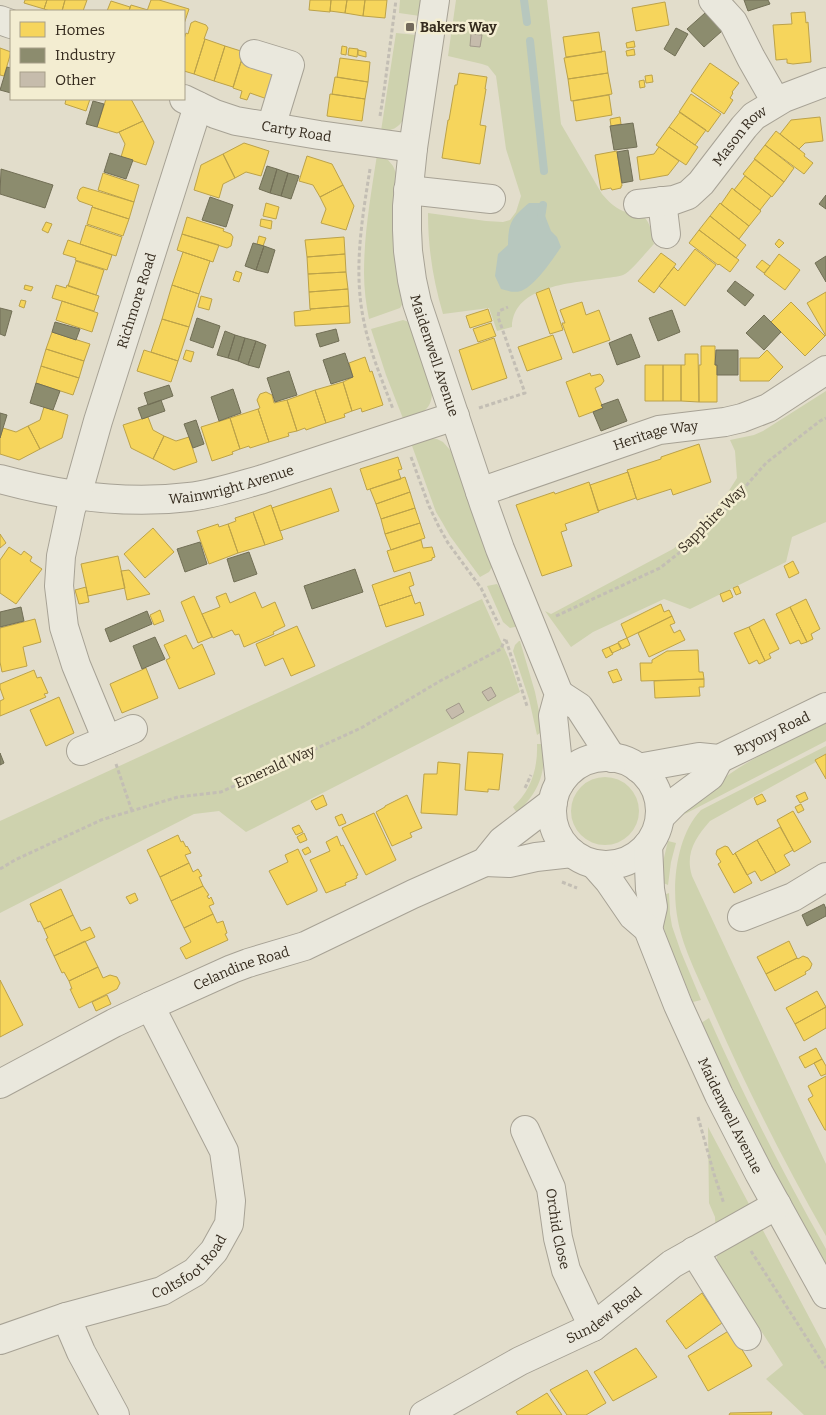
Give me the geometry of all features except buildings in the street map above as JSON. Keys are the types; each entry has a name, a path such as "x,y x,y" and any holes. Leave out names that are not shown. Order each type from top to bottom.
{"street":[{"name":"Maidenwell Avenue","path":"435,0 408,190 407,238 412,280 500,549 558,694 554,716 556,792 552,816 555,830 562,843 609,880 633,916 648,929 675,998 716,1089 826,1294"},
{"path":"714,0 733,22 776,102"},
{"path":"254,54 290,65 271,127"},
{"name":"Mason Row","path":"666,234 650,202 680,198 691,192 701,183 749,121 776,102 826,82"},
{"name":"Carty Road","path":"191,102 215,114 236,121 413,148"},
{"name":"Richmore Road","path":"107,740 71,651 64,627 59,586 61,556 68,516 80,485 191,102"},
{"path":"408,190 491,199"},
{"name":"Heritage Way","path":"480,492 659,430 725,422 742,418 768,408 826,370"},
{"name":"Wainwright Avenue","path":"0,480 75,496 136,501 182,498 208,494 263,479 455,416"},
{"path":"558,694 579,707 612,758"},
{"name":"Bryony Road","path":"638,768 699,757 719,759 826,707"},
{"path":"81,751 133,729"},
{"path":"556,792 570,771 582,763 597,758 612,758 626,761 646,775 655,790 660,806 660,818 656,832 648,845 633,858 623,862 604,865 583,858"},
{"name":"Bryony Road","path":"660,818 676,802 710,776 719,759"},
{"name":"Celandine Road","path":"486,862 502,841 556,792"},
{"path":"648,845 650,889 653,907 648,929"},
{"name":"Celandine Road","path":"0,1084 114,1023 150,1006 232,969 305,946 412,894 486,862 509,863 536,857 583,858"},
{"path":"759,919 826,878"},
{"name":"Coltsfoot Road","path":"0,1340 66,1317 162,1291 195,1272 214,1251 229,1224 231,1201 224,1151 150,1006"},
{"name":"Orchid Close","path":"526,1130 551,1188 558,1238 566,1270 592,1327"},
{"name":"Sundew Road","path":"424,1415 520,1361 592,1327 672,1264 777,1205"},
{"path":"694,1251 747,1336"},
{"path":"66,1317 81,1352 115,1415"}],"path":[{"path":"455,416 525,393 498,317 499,311 508,307"},
{"name":"Sapphire Way","path":"531,627 660,568 694,542 766,463 826,418"},
{"name":"Emerald Way","path":"0,868 101,820 178,797 221,792 361,728 440,681 501,649 505,639 531,627"},
{"path":"107,740 132,811"}],"green space":[{"path":"400,0 422,0 420,16 399,13"},
{"path":"456,0 547,0 561,124 602,194 611,204 620,209 643,216 650,226 654,244 623,275 563,284 534,294 523,302 515,313 512,327 497,331 489,308 443,314 436,289 430,251 428,213 503,222 510,220 516,212 521,196 506,149 496,76 488,66 448,56"},
{"path":"396,33 417,35 404,119 394,128 381,131"},
{"path":"377,155 388,160 396,173 393,205 395,257 404,301 400,308 369,319 365,291 364,258 368,214"},
{"path":"403,320 409,322 432,394 427,409 404,421 371,329"},
{"path":"826,391 826,522 792,537 786,562 690,609 664,599 593,632 571,647 545,611 551,614 673,549 700,527 723,500 737,478 735,451 730,440 763,431"},
{"path":"429,438 443,442 451,451 492,567 489,572 480,577 450,536 436,512 411,443"},
{"path":"497,584 519,626 510,628 503,622 487,586"},
{"path":"482,599 509,659 520,692 246,832 219,811 194,814 0,913 0,821"},
{"path":"519,641 535,692 543,731 537,735 529,699 513,651"},
{"path":"826,721 826,741 683,815 714,785 731,773"},
{"path":"537,744 545,744 542,774 531,797 517,813 513,807 529,786 535,770"},
{"path":"826,746 826,754 816,759 816,762 710,821 693,847 690,868 692,876 826,1164 826,1236 766,1124 698,977 680,932 675,893 681,848 686,834 701,810"},
{"path":"605,777 618,780 629,787 636,798 639,811 636,824 629,835 618,842 605,845 592,842 581,835 574,824 571,811 574,798 581,787 592,780"},
{"path":"668,841 676,843 668,885 661,882 662,866"},
{"path":"669,893 672,926 701,1000 693,1002 668,943 664,929 661,896"},
{"path":"709,1018 764,1135 826,1249 826,1266 761,1146 715,1054 701,1023"},
{"path":"708,1127 826,1349 826,1415 804,1415 766,1379 783,1365 717,1262 715,1217 709,1203"}],"shaded area":[{"path":"529,203 540,203 551,231 557,237 561,247 532,284 521,291 511,292 501,289 495,276 498,254 508,245 512,221"}],"waterway":[{"path":"524,0 527,22"},
{"path":"530,41 544,171"},
{"path":"541,218 543,205"}],"place":[{"name":"Bakers Way","path":"410,27"}]}
